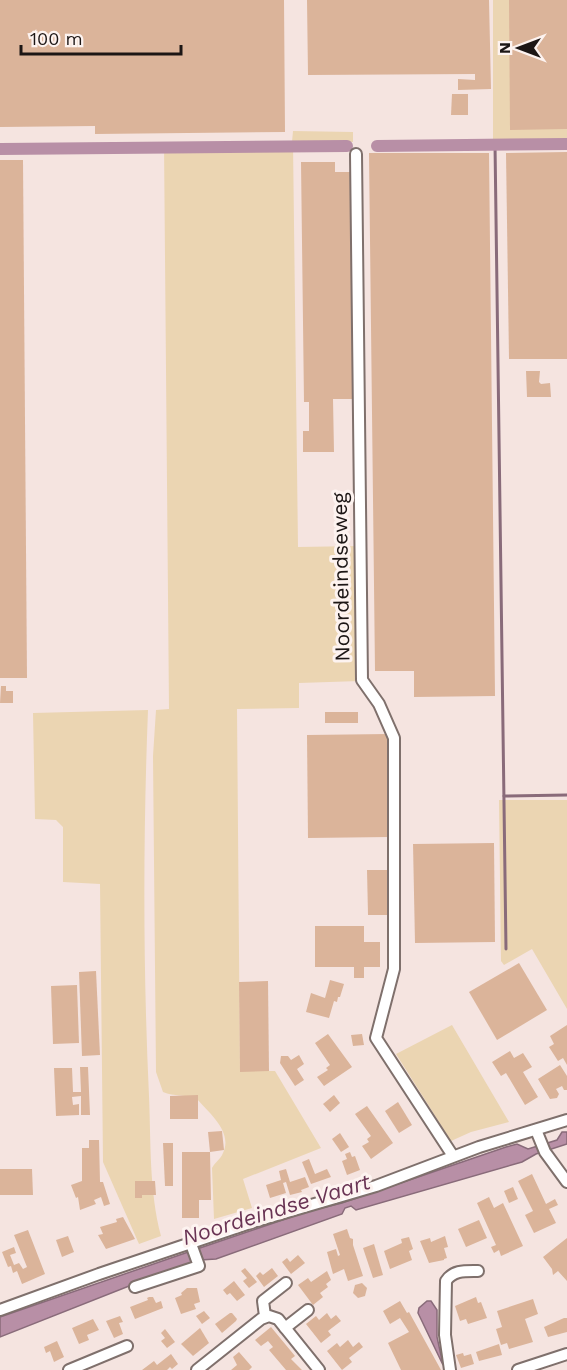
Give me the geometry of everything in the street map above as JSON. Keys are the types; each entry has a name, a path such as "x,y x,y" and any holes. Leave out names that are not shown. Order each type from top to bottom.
{"street":[{"name":"Noordeindseweg","path":"357,154 362,680 379,704 394,738 394,969 376,1038 450,1152"},
{"path":"0,1310 94,1275 194,1251 306,1205 376,1186 450,1152 567,1120"},
{"path":"536,1130 543,1148 567,1182"},
{"path":"135,1287 199,1266 194,1251"},
{"path":"450,1370 445,1335 446,1281 456,1272 478,1270"},
{"path":"265,1316 263,1301 286,1283"},
{"path":"285,1328 308,1310"},
{"path":"197,1370 265,1316 275,1317 319,1370"},
{"path":"69,1370 127,1346"},
{"path":"518,1370 567,1354"}],"shaded area":[{"path":"493,0 567,0 567,140 493,141"},
{"path":"293,131 353,132 353,142 293,143 298,547 359,546 360,681 299,683 299,708 237,709 240,1071 275,1071 321,1148 243,1179 252,1208 214,1219 212,1168 222,1155 225,1145 223,1131 214,1117 197,1099 163,1092 156,1072 153,756 156,710 169,709 164,144 292,142"},
{"path":"148,710 145,806 146,1000 151,1166 154,1202 161,1236 139,1244 103,1162 100,884 63,882 63,827 56,820 35,819 33,713"},
{"path":"499,800 567,800 567,1009 532,949 504,965 501,961"},
{"path":"452,1025 509,1122 471,1132 451,1141 396,1054"},
{"path":"562,1132 567,1132 567,1144 536,1154 522,1162 356,1210 351,1206 345,1208 342,1214 216,1259 200,1260 162,1273 0,1337 0,1317 309,1211 342,1203 506,1147 517,1144 528,1149 557,1140"},
{"path":"427,1301 431,1301 437,1310 437,1337 443,1365 418,1313 419,1308"}],"building":[{"path":"0,0 284,0 285,132 95,134 95,126 0,127"},
{"path":"307,0 489,0 491,89 458,90 458,79 475,80 475,74 308,75"},
{"path":"509,0 567,0 567,129 510,130"},
{"path":"452,94 468,94 468,115 451,115"},
{"path":"567,152 567,359 509,359 506,153"},
{"path":"369,153 489,153 495,696 414,697 414,671 375,671"},
{"path":"0,160 23,160 27,678 0,678"},
{"path":"301,162 335,162 335,172 354,172 355,383 353,383 353,399 333,399 334,452 303,452 303,431 309,431 309,402 304,402"},
{"path":"526,371 540,371 539,382 541,384 550,383 551,397 527,397"},
{"path":"1,686 6,686 6,691 13,691 13,703 0,703"},
{"path":"325,712 358,712 358,723 325,723"},
{"path":"388,734 389,837 308,838 307,735"},
{"path":"494,843 495,942 415,943 413,844"},
{"path":"367,870 390,870 391,915 368,915"},
{"path":"315,926 364,926 364,942 380,942 380,967 364,967 364,978 354,978 354,967 315,967"},
{"path":"519,963 547,1010 497,1040 469,992"},
{"path":"96,971 100,1055 82,1056 79,972"},
{"path":"330,980 344,984 340,997 337,1002 334,1001 329,1018 306,1012 311,993 325,998"},
{"path":"268,981 269,1071 240,1072 239,982"},
{"path":"77,985 79,1043 53,1044 51,986"},
{"path":"567,1025 567,1065 563,1058 558,1061 549,1047 554,1044 550,1036"},
{"path":"328,1034 352,1067 324,1086 317,1077 328,1070 326,1068 330,1065 315,1043"},
{"path":"362,1034 364,1045 353,1046 351,1035"},
{"path":"510,1051 514,1058 523,1053 532,1067 523,1072 538,1097 525,1105 506,1073 501,1076 492,1062"},
{"path":"299,1055 304,1064 297,1069 304,1080 295,1086 280,1063 281,1056 288,1056 291,1060"},
{"path":"560,1065 567,1076 567,1090 564,1090 562,1086 556,1089 559,1094 557,1098 550,1099 538,1079"},
{"path":"80,1067 88,1067 90,1115 81,1115 81,1096 72,1097 73,1105 79,1104 79,1115 56,1116 54,1068 72,1068 73,1092 81,1092"},
{"path":"198,1095 198,1119 170,1119 170,1096"},
{"path":"334,1095 340,1103 330,1112 323,1104"},
{"path":"398,1102 412,1125 399,1133 385,1111"},
{"path":"367,1106 393,1143 371,1159 362,1146 369,1142 367,1139 371,1136 355,1114"},
{"path":"222,1131 224,1150 210,1152 208,1132"},
{"path":"340,1133 349,1147 341,1152 332,1139"},
{"path":"89,1140 99,1140 100,1182 103,1182 110,1204 104,1206 101,1197 94,1200 96,1204 80,1210 78,1197 76,1198 71,1185 82,1181 82,1148 89,1148"},
{"path":"163,1143 173,1143 173,1186 165,1186"},
{"path":"182,1152 210,1152 211,1200 199,1200 199,1218 182,1218"},
{"path":"350,1152 352,1157 355,1156 360,1170 347,1175 342,1161 347,1159 345,1154"},
{"path":"309,1159 315,1174 327,1169 331,1177 311,1184 302,1162"},
{"path":"0,1169 32,1169 33,1195 0,1195"},
{"path":"286,1169 290,1182 305,1177 309,1187 301,1190 302,1192 290,1195 286,1182 283,1183 286,1193 270,1198 266,1185 281,1180 279,1171"},
{"path":"532,1174 546,1204 555,1199 558,1205 549,1209 556,1223 534,1233 525,1215 533,1211 518,1181"},
{"path":"135,1181 155,1181 156,1195 142,1195 142,1198 135,1198"},
{"path":"513,1187 518,1199 509,1203 504,1191"},
{"path":"489,1197 494,1208 503,1203 523,1246 501,1256 499,1250 494,1253 491,1247 496,1245 477,1203"},
{"path":"123,1217 135,1239 106,1249 98,1235 103,1234 100,1227 117,1222 116,1219"},
{"path":"479,1220 487,1238 466,1247 458,1229"},
{"path":"347,1229 350,1238 353,1239 363,1276 348,1281 344,1269 333,1274 327,1252 336,1249 338,1256 340,1255 333,1234"},
{"path":"28,1230 45,1274 22,1284 17,1271 13,1273 11,1266 8,1267 2,1252 14,1247 16,1253 10,1255 14,1265 19,1263 23,1269 27,1267 14,1235"},
{"path":"68,1236 74,1252 62,1257 56,1240"},
{"path":"445,1236 448,1247 444,1248 447,1258 429,1263 420,1241 430,1238 431,1242"},
{"path":"409,1237 413,1249 409,1251 412,1260 390,1269 384,1251 402,1243 401,1239"},
{"path":"567,1238 567,1281 558,1271 553,1275 552,1269 543,1257"},
{"path":"374,1244 383,1275 373,1278 363,1248"},
{"path":"298,1255 305,1263 291,1274 282,1262 287,1258 290,1262"},
{"path":"245,1268 257,1282 249,1288 243,1281 247,1278 241,1271"},
{"path":"272,1268 278,1276 264,1287 256,1276 260,1272 263,1275"},
{"path":"327,1271 331,1280 326,1284 328,1287 320,1293 323,1297 313,1305 298,1285 308,1278 311,1282"},
{"path":"234,1281 245,1295 237,1301 230,1293 227,1295 223,1290"},
{"path":"362,1283 367,1288 365,1296 358,1298 353,1293 355,1285"},
{"path":"187,1288 197,1288 200,1302 194,1304 196,1309 181,1314 175,1298 182,1295 181,1293"},
{"path":"149,1297 153,1297 156,1303 161,1301 163,1308 135,1319 130,1307 148,1300"},
{"path":"476,1297 478,1303 481,1302 487,1318 468,1324 466,1319 460,1321 455,1306"},
{"path":"533,1299 538,1314 525,1319 533,1342 509,1349 507,1343 501,1345 496,1329 502,1327 497,1311"},
{"path":"400,1301 407,1313 409,1312 441,1370 401,1370 388,1343 409,1332 400,1318 390,1324 383,1311"},
{"path":"204,1311 210,1318 202,1324 196,1316"},
{"path":"230,1313 237,1319 222,1333 215,1324"},
{"path":"327,1313 331,1319 336,1315 341,1321 328,1331 331,1335 321,1343 306,1324 316,1316 319,1320"},
{"path":"120,1316 123,1322 119,1323 123,1334 114,1338 106,1321"},
{"path":"567,1318 567,1332 548,1337 544,1327"},
{"path":"93,1319 99,1330 87,1335 89,1340 79,1344 72,1328"},
{"path":"271,1327 295,1356 291,1359 302,1370 286,1370 269,1350 273,1347 268,1341 261,1346 255,1340"},
{"path":"200,1328 209,1343 193,1356 181,1344"},
{"path":"165,1329 175,1342 167,1348 161,1341 165,1338 161,1333"},
{"path":"348,1340 353,1347 359,1342 363,1347 349,1358 352,1362 342,1370 327,1351 337,1343 340,1347"},
{"path":"57,1341 64,1357 54,1362 50,1351 46,1353 44,1347"},
{"path":"499,1344 502,1355 479,1361 476,1352"},
{"path":"239,1352 252,1367 249,1370 231,1370 237,1365 233,1357"},
{"path":"463,1353 464,1356 471,1354 474,1364 461,1368 456,1355"},
{"path":"171,1354 178,1364 172,1369 170,1367 167,1370 142,1370 154,1361 157,1365"}],"waterway":[{"path":"495,144 506,949"},
{"path":"377,146 567,144"},
{"path":"0,149 347,146"},
{"path":"504,796 567,795"}],"water label":[{"name":"Noordeindse Vaart","path":"276,1209"}]}
